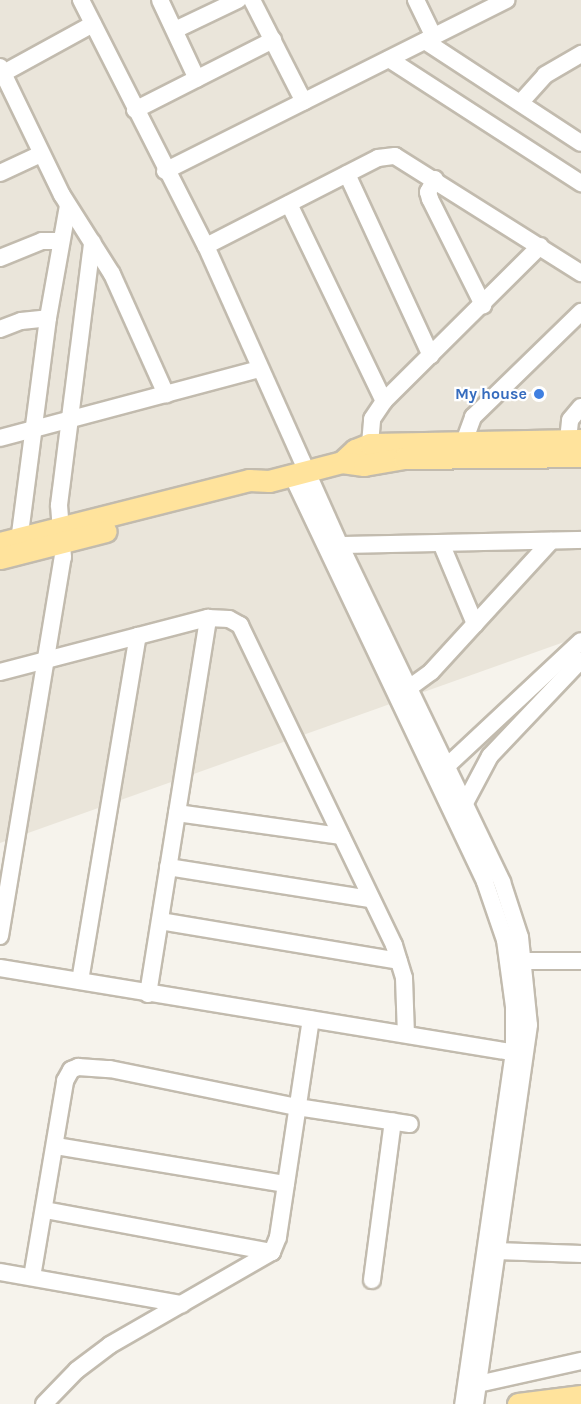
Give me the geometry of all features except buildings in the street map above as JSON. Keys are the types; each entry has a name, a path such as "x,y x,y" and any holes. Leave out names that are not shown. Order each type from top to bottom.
{"main road":[{"path":"342,462 354,450 370,444 464,442 577,446"},
{"path":"9,548 255,492 269,481 342,462 364,465 404,459 577,446"},
{"path":"518,1404 581,1396"}],"street":[{"path":"81,0 165,171 206,246 260,369 300,473 440,790 485,882 505,940 519,1053 497,1251 475,1404"},
{"path":"160,0 197,79"},
{"path":"175,30 238,0"},
{"path":"252,0 304,102"},
{"path":"416,0 429,39 581,143"},
{"path":"165,171 507,0"},
{"path":"93,24 1,72 68,206 112,274 166,394"},
{"path":"135,110 273,40"},
{"path":"521,102 545,75 581,54"},
{"path":"389,59 581,183"},
{"path":"0,173 41,154"},
{"path":"206,246 378,158 395,156 435,179 581,273"},
{"path":"347,174 431,356"},
{"path":"435,179 428,192 430,199 483,304"},
{"path":"289,204 384,401"},
{"path":"9,548 32,430 60,241 68,206"},
{"path":"0,258 42,241 60,241"},
{"path":"0,936 3,892 45,661 62,535 59,505 92,242"},
{"path":"370,444 372,419 384,401 540,246"},
{"path":"464,442 473,417 581,312"},
{"path":"0,329 21,321 48,318"},
{"path":"0,438 260,369"},
{"path":"577,446 570,420 581,407"},
{"path":"300,473 340,545 465,803 511,905 523,961 528,1025 519,1053 462,1404"},
{"path":"340,545 581,540"},
{"path":"409,688 431,672 550,541"},
{"path":"441,543 475,624"},
{"path":"0,672 208,618 229,619 247,636 399,960 404,978 406,1035"},
{"path":"148,994 208,618"},
{"path":"80,981 138,636"},
{"path":"447,766 581,641"},
{"path":"465,803 490,756 581,660"},
{"path":"440,790 455,782"},
{"path":"177,813 341,836"},
{"path":"168,867 371,899"},
{"path":"160,921 399,960"},
{"path":"523,961 581,961"},
{"path":"0,968 519,1053"},
{"path":"44,1404 91,1358 272,1252 278,1237 311,1019"},
{"path":"32,1277 56,1146 65,1081 71,1070 78,1067 110,1069 297,1107 410,1124"},
{"path":"372,1280 393,1121"},
{"path":"56,1146 286,1184"},
{"path":"45,1210 272,1252"},
{"path":"497,1251 581,1254"},
{"path":"0,1272 182,1304"},
{"path":"477,1384 581,1361"}],"shaded area":[{"path":"0,0 581,0 581,636 0,843"}],"place":[{"name":"My house","path":"539,394"}]}
